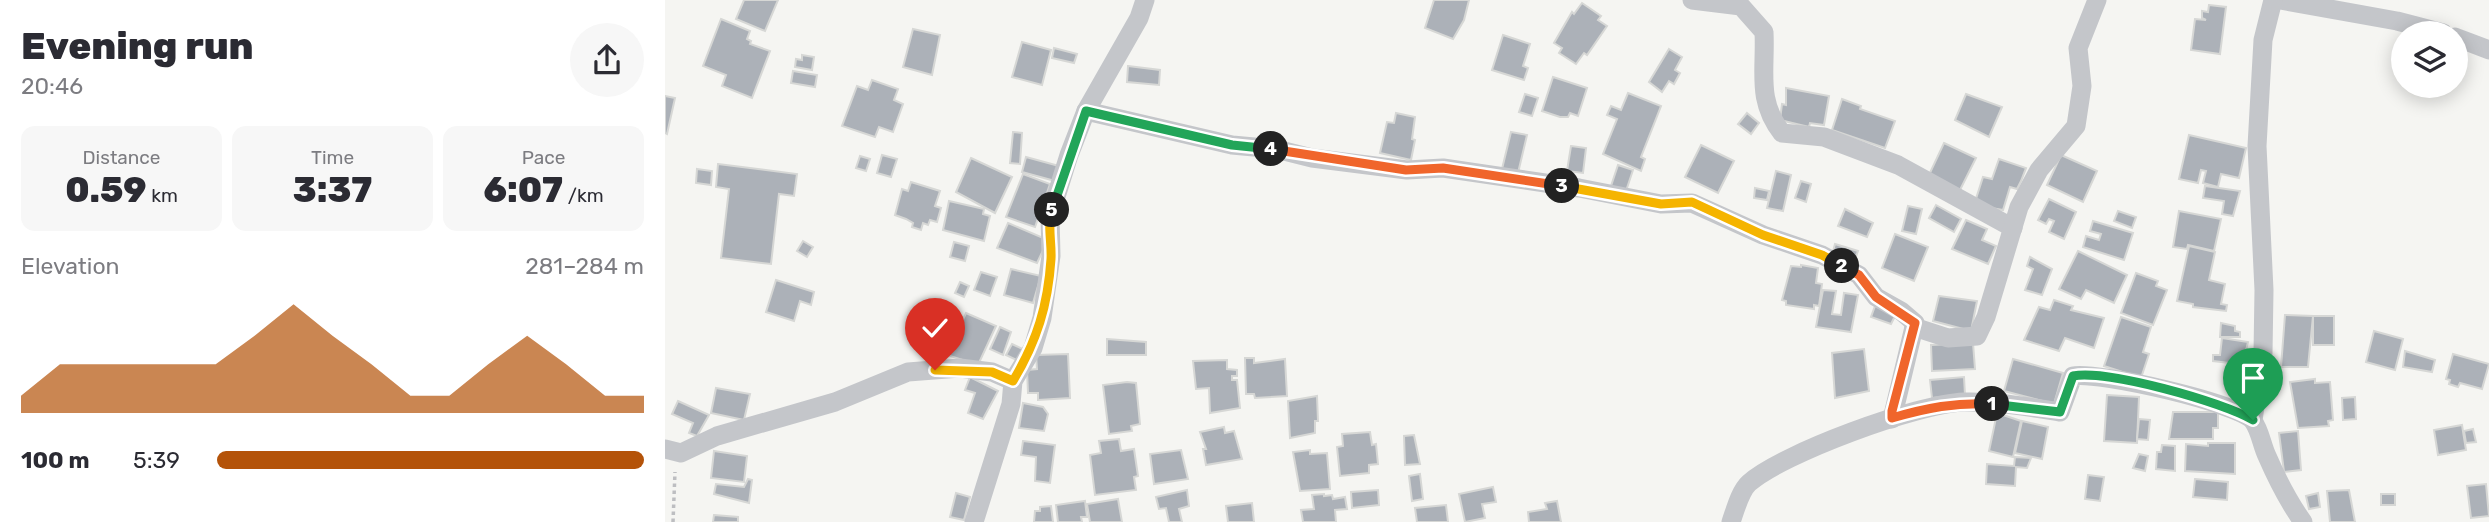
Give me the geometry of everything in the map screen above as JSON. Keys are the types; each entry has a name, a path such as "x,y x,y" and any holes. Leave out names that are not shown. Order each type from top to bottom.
{"street":[{"path":"974,522 1011,404 1013,381 1033,348 1042,318 1050,266 1050,216 1086,111 1139,18 1145,0"},
{"path":"1692,0 1741,6 1764,32 1763,96 1770,118 1782,132 1825,137 1898,165 2013,228"},
{"path":"1913,327 1948,338 1977,336 1986,317 2019,207 2039,170 2076,126 2082,86 2077,48 2097,0"},
{"path":"2273,0 2263,40 2257,146 2264,290 2263,353 2253,420 2289,503 2303,522"},
{"path":"2280,0 2397,21"},
{"path":"2468,42 2489,50"},
{"path":"1086,111 1232,145 1276,149 1312,158 1406,170 1443,168 1579,188 1661,204 1692,202 1763,235 1822,255 1859,275 1876,297 1901,311 1915,323 1892,418"},
{"path":"673,451 835,402 908,372 960,368 992,372 1013,381"},
{"path":"1731,522 1747,484 1796,456 1892,418 1929,407 1964,402 2014,405 2060,412 2073,376 2085,374 2151,387 2234,409 2253,420"}],"path":[{"path":"673,451 673,522"}],"building":[{"path":"744,0 778,0 765,31 736,19"},
{"path":"1434,0 1469,0 1464,20 1453,39 1425,28"},
{"path":"1582,3 1601,16 1598,20 1607,26 1587,55 1584,53 1576,64 1559,53 1562,48 1554,43 1572,12 1574,14"},
{"path":"2209,5 2226,7 2220,54 2191,50 2195,19 2206,20 2202,18 2202,11 2208,12"},
{"path":"721,19 750,31 747,39 751,41 750,44 770,51 752,98 722,86 726,75 703,66"},
{"path":"913,29 940,35 932,75 903,67"},
{"path":"1503,35 1530,44 1523,66 1528,68 1524,80 1492,70"},
{"path":"1022,42 1051,50 1042,85 1012,77"},
{"path":"1054,48 1077,54 1074,63 1052,58"},
{"path":"1669,49 1682,57 1675,70 1680,73 1674,84 1669,81 1662,92 1649,82"},
{"path":"802,55 814,57 812,70 795,67 796,59 802,60"},
{"path":"1128,66 1160,70 1159,85 1127,82"},
{"path":"793,71 817,75 815,87 791,83"},
{"path":"1553,77 1587,88 1578,116 1570,113 1568,117 1560,117 1542,111"},
{"path":"872,80 898,89 894,100 903,104 893,132 879,127 875,137 842,126 857,86 868,90"},
{"path":"1786,88 1829,96 1824,125 1810,123 1809,127 1780,120 1782,104 1786,105"},
{"path":"1628,93 1661,106 1641,157 1645,159 1641,171 1603,154 1617,119 1607,115 1611,106 1621,110"},
{"path":"1525,94 1538,98 1532,116 1519,112"},
{"path":"1966,94 2002,107 1989,137 1955,120"},
{"path":"665,96 675,98 667,134 665,133"},
{"path":"1842,99 1861,106 1860,109 1895,121 1885,148 1832,130"},
{"path":"1396,113 1415,117 1412,139 1415,140 1411,160 1380,153 1387,122 1394,123"},
{"path":"1747,113 1759,123 1751,134 1738,124"},
{"path":"1013,132 1022,133 1020,164 1010,163"},
{"path":"1511,132 1527,135 1518,173 1502,169"},
{"path":"2189,135 2246,148 2239,178 2221,174 2218,187 2203,183 2206,171 2201,170 2198,183 2179,179"},
{"path":"1944,143 1976,158 1959,192 1928,177"},
{"path":"1701,145 1734,161 1718,193 1685,177"},
{"path":"1571,146 1586,148 1583,173 1567,171"},
{"path":"882,155 897,159 891,177 877,173"},
{"path":"2061,155 2097,171 2083,202 2047,185"},
{"path":"860,156 870,159 866,171 856,168"},
{"path":"1026,157 1059,166 1055,181 1022,172"},
{"path":"971,158 1012,177 995,213 956,192"},
{"path":"1999,159 2026,168 2017,189 2010,187 2003,210 1974,205 1983,177 1992,179"},
{"path":"718,164 797,174 794,196 779,194 771,264 721,258 729,189 716,187"},
{"path":"1618,165 1633,170 1625,194 1610,189"},
{"path":"697,169 712,171 711,185 696,183"},
{"path":"1776,171 1791,175 1783,211 1767,208"},
{"path":"1023,174 1050,184 1035,227 1006,217"},
{"path":"1801,181 1811,184 1806,202 1795,198"},
{"path":"911,182 940,191 935,206 941,208 937,222 930,220 928,225 923,223 921,230 895,215 902,189 908,191"},
{"path":"2205,186 2240,191 2233,216 2222,214 2224,201 2203,198"},
{"path":"1755,188 1769,191 1767,200 1754,198"},
{"path":"2049,199 2076,212 2064,239 2049,232 2054,221 2049,219 2046,224 2038,220"},
{"path":"949,201 984,209 983,214 990,216 984,241 943,230"},
{"path":"1936,205 1961,219 1954,232 1929,218"},
{"path":"1908,206 1922,209 1916,234 1902,231"},
{"path":"1845,209 1873,223 1867,237 1838,226"},
{"path":"2118,211 2136,217 2132,228 2114,221"},
{"path":"2179,211 2221,219 2214,251 2188,245 2187,249 2173,247"},
{"path":"1966,220 1987,229 1982,240 1996,246 1988,264 1952,249"},
{"path":"2093,221 2133,233 2124,260 2083,247 2086,236 2099,240 2101,234 2090,231"},
{"path":"1008,223 1048,240 1037,263 997,248"},
{"path":"1895,234 1928,247 1914,281 1882,268"},
{"path":"803,241 813,247 807,257 797,251"},
{"path":"954,242 969,246 965,261 950,257"},
{"path":"1835,244 1858,251 1854,262 1832,255"},
{"path":"2189,246 2215,252 2209,280 2225,284 2221,304 2227,305 2226,311 2193,307 2193,304 2177,301"},
{"path":"2078,251 2127,275 2114,303 2086,290 2081,299 2059,289"},
{"path":"2030,257 2052,269 2042,295 2025,290 2033,269 2027,266"},
{"path":"1791,266 1818,268 1816,283 1822,284 1819,306 1814,305 1814,309 1786,305 1786,301 1782,300"},
{"path":"1011,269 1041,276 1033,303 1004,295"},
{"path":"981,272 997,277 990,296 974,290"},
{"path":"2136,273 2158,281 2156,286 2167,290 2153,325 2121,313"},
{"path":"776,280 814,292 811,305 800,301 794,321 766,312"},
{"path":"960,282 969,286 964,297 955,293"},
{"path":"1823,290 1836,291 1832,314 1841,315 1844,293 1858,295 1851,332 1816,327"},
{"path":"1939,296 1977,301 1971,331 1933,321"},
{"path":"2054,300 2073,306 2071,310 2104,318 2094,348 2065,338 2059,351 2024,340 2039,307 2050,310"},
{"path":"931,302 940,305 937,316 927,313"},
{"path":"1875,306 1896,314 1891,324 1871,317"},
{"path":"916,312 947,319 951,322 949,329 941,327 938,340 910,333"},
{"path":"966,313 996,326 978,365 947,355"},
{"path":"2285,315 2313,316 2308,367 2281,367"},
{"path":"2313,316 2334,316 2334,345 2313,345"},
{"path":"2121,317 2151,327 2143,352 2149,354 2141,378 2104,366"},
{"path":"2221,323 2235,326 2240,337 2220,337"},
{"path":"1000,327 1011,332 1003,355 990,349"},
{"path":"2374,331 2403,339 2395,370 2366,362"},
{"path":"2222,338 2248,342 2238,384 2227,383 2230,363 2213,361 2213,355 2220,355"},
{"path":"1107,339 1146,342 1146,355 1107,355"},
{"path":"1973,343 1975,369 1932,371 1931,345"},
{"path":"1012,344 1027,351 1019,361 1006,355"},
{"path":"1864,349 1869,391 1835,398 1832,353"},
{"path":"2405,351 2435,360 2432,372 2403,367"},
{"path":"1068,354 1070,398 1038,400 1038,393 1028,393 1027,370 1037,369 1036,355"},
{"path":"2453,354 2489,364 2482,389 2460,383 2458,387 2449,384 2450,380 2446,379"},
{"path":"1245,358 1254,358 1254,363 1285,359 1287,396 1255,398 1254,394 1246,394"},
{"path":"2013,359 2063,373 2054,404 2004,391"},
{"path":"1227,360 1227,369 1237,370 1237,376 1232,376 1232,380 1237,380 1240,408 1210,413 1209,388 1196,389 1193,361"},
{"path":"970,377 998,391 983,419 968,413 975,393 965,390"},
{"path":"1964,377 1965,395 1932,398 1930,380"},
{"path":"2315,379 2315,383 2330,382 2333,420 2328,421 2329,426 2298,428 2290,382"},
{"path":"1136,383 1140,424 1131,426 1132,431 1109,434 1103,385"},
{"path":"716,388 750,394 744,420 711,413"},
{"path":"2107,395 2139,397 2137,443 2104,441"},
{"path":"1317,396 1318,421 1315,421 1315,433 1290,438 1288,401"},
{"path":"2355,397 2356,419 2343,420 2342,398"},
{"path":"678,401 709,415 697,436 689,433 693,423 672,414"},
{"path":"1023,403 1043,407 1048,414 1044,431 1019,428"},
{"path":"2173,412 2218,412 2218,428 2213,428 2213,439 2169,439"},
{"path":"1997,413 2021,421 2013,457 1989,451"},
{"path":"2139,419 2150,420 2148,440 2137,439"},
{"path":"2022,421 2048,427 2042,459 2015,453"},
{"path":"2462,425 2466,450 2438,455 2434,430"},
{"path":"1224,427 1225,433 1234,431 1242,459 1206,465 1203,449 1206,449 1200,432"},
{"path":"2473,429 2476,442 2466,443 2464,431"},
{"path":"2298,431 2301,470 2284,472 2279,433"},
{"path":"1370,432 1372,445 1376,444 1378,464 1369,465 1369,473 1340,476 1337,447 1343,446 1342,434"},
{"path":"1414,435 1420,464 1405,465 1404,436"},
{"path":"1119,439 1121,451 1134,449 1138,476 1134,477 1136,490 1095,495 1090,455 1101,453 1099,441"},
{"path":"1023,441 1055,445 1050,483 1035,481 1036,457 1021,455"},
{"path":"2208,443 2235,443 2235,474 2185,471 2186,444 2208,446"},
{"path":"2162,445 2175,446 2175,471 2156,469 2157,452 2161,452"},
{"path":"1181,450 1188,479 1154,484 1150,454"},
{"path":"1310,450 1310,454 1327,453 1330,489 1300,491 1293,452"},
{"path":"714,451 747,456 744,482 711,478"},
{"path":"2139,454 2148,456 2145,471 2133,468"},
{"path":"2015,457 2031,458 2027,468 2016,467 2015,486 1986,484 1987,464 2014,466"},
{"path":"1420,474 1423,499 1412,501 1409,476"},
{"path":"2088,475 2104,477 2100,501 2085,499"},
{"path":"748,479 752,480 749,503 714,494 716,484 744,487"},
{"path":"2195,479 2228,482 2227,500 2193,497"},
{"path":"2486,484 2489,516 2471,518 2467,486"},
{"path":"1493,487 1496,502 1482,504 1485,518 1465,522 1459,494"},
{"path":"1187,490 1189,506 1179,509 1182,522 1169,522 1166,508 1159,509 1156,497"},
{"path":"1378,490 1379,505 1352,508 1351,492"},
{"path":"2349,490 2355,522 2330,522 2327,491"},
{"path":"956,493 970,497 964,520 950,517"},
{"path":"2318,493 2320,507 2309,509 2306,496"},
{"path":"2381,494 2395,494 2395,505 2381,505"},
{"path":"1312,495 1332,495 1333,499 1345,497 1347,509 1335,510 1336,522 1303,522 1301,510 1314,509"},
{"path":"1118,499 1122,522 1090,522 1087,504"},
{"path":"1085,501 1087,517 1081,517 1082,522 1058,522 1056,505"},
{"path":"1557,501 1561,522 1529,522 1528,512 1547,509 1545,503"},
{"path":"1252,503 1254,522 1228,522 1226,506"},
{"path":"1446,505 1448,522 1417,522 1415,508"},
{"path":"1051,506 1053,522 1034,522 1035,511 1040,511 1040,507"},
{"path":"714,515 738,517 738,522 713,522"}],"route":[{"path":"935,370 960,368 992,372 1013,381 1033,348 1049,286 1050,216 1086,111 1232,145 1276,149 1312,158 1406,170 1443,168 1579,188 1623,199 1661,204 1692,202 1763,235 1822,255 1859,275 1876,297 1901,311 1915,323 1892,418 1929,407 1964,402 2014,405 2060,412 2073,376 2085,374 2151,387 2234,409 2253,420"}]}
